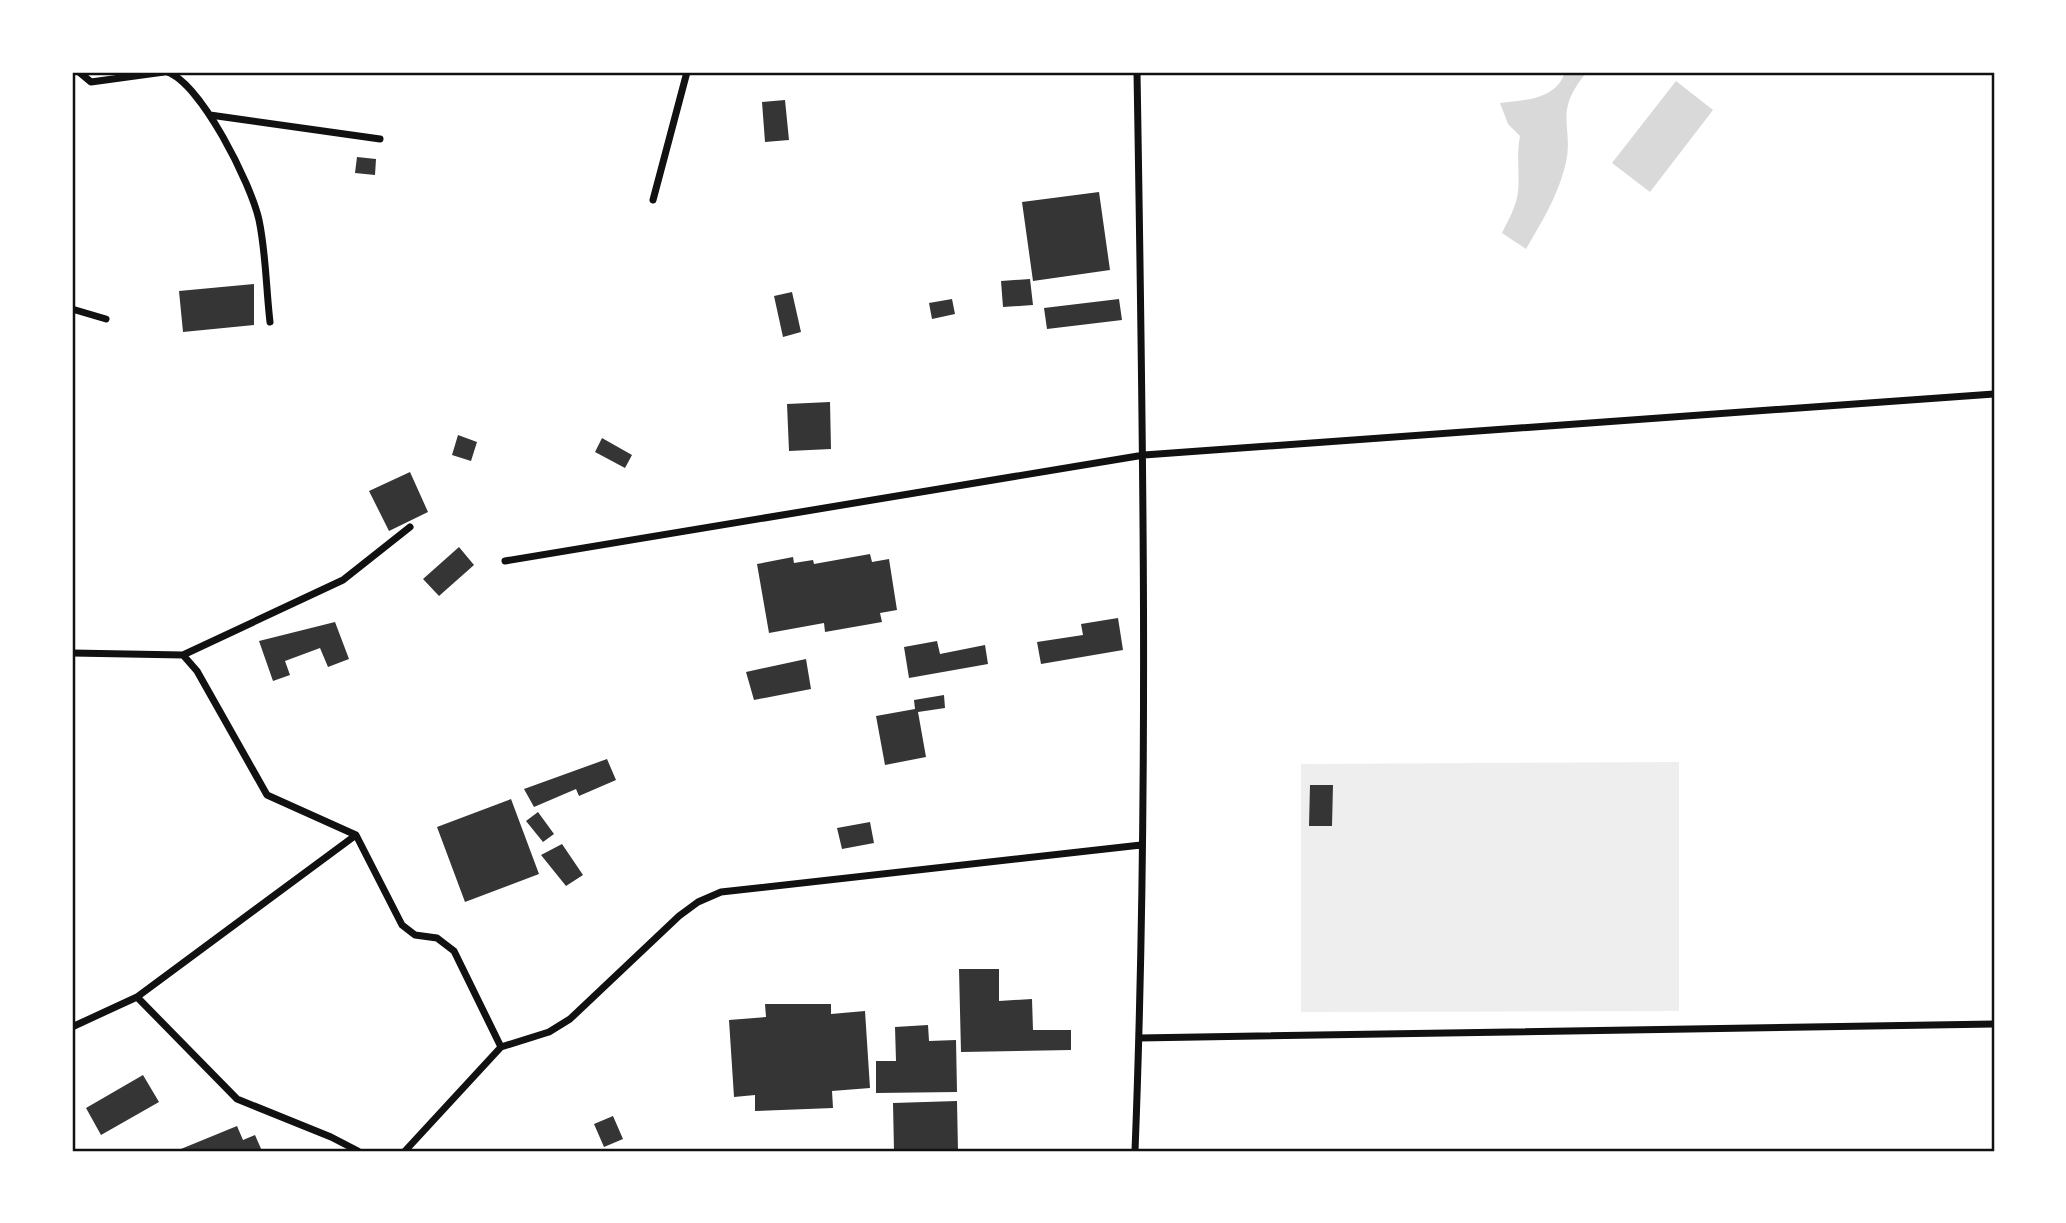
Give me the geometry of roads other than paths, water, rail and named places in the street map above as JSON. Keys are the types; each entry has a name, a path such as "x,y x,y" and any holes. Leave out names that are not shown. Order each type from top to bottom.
{"street":[{"path":"79,72 91,82 166,72 177,75 210,115 244,176 259,219 270,322"},
{"path":"653,200 687,72"},
{"path":"1135,1151 1139,1038 1144,455 1138,72"},
{"path":"210,115 380,139"},
{"path":"72,309 106,319"},
{"path":"505,561 1144,455 1994,394"},
{"path":"72,653 183,655 343,580 410,527"},
{"path":"183,655 197,671 267,795 356,835 402,925 415,935 437,938 454,951 501,1046"},
{"path":"72,1027 137,997 356,835"},
{"path":"405,1151 501,1046 549,1032 570,1018 679,916 698,902 721,892 1141,845"},
{"path":"137,997 237,1099 331,1137 358,1151"},
{"path":"1139,1038 1994,1024"}]}
